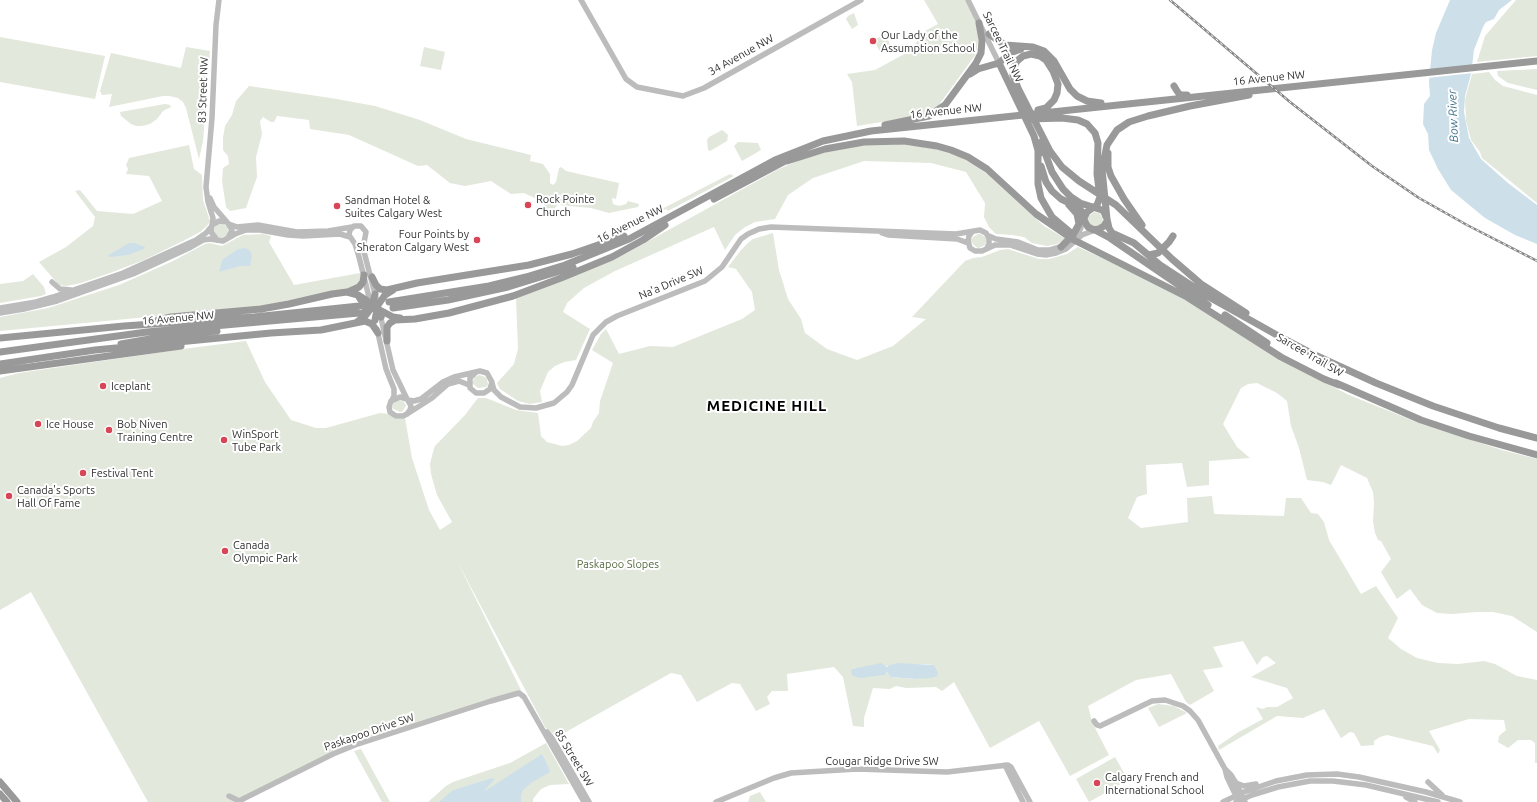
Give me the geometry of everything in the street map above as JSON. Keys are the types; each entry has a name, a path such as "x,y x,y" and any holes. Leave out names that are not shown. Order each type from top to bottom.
{"highway":[{"path":"958,88 976,63 981,53 982,40 979,23"},
{"path":"989,34 1005,46 1033,47 1044,51 1051,57 1074,93 1084,100 1098,103 1150,101 1170,95 1173,92 1174,86 1181,95 1220,91 1235,92"},
{"path":"823,141 846,131 920,119 938,112 967,76 974,71 1000,62 1017,50 1033,47"},
{"path":"1020,117 1046,108 1057,95 1058,84 1053,71 1046,60 1037,54 1023,56 1017,60 1014,67 1013,71 1015,81 1022,103 1035,130 1042,144 1051,169 1058,182 1069,195 1084,204 1104,211 1107,220 1103,227 1095,230"},
{"name":"16 Avenue NW","path":"391,305 489,286 565,265 604,250 664,223 765,171 804,153 851,138 1150,101 1497,67 1537,61"},
{"name":"Sarcee Trail NW","path":"1000,62 1022,103"},
{"name":"16 Avenue NW","path":"1497,67 1537,65"},
{"name":"16 Avenue NW","path":"664,223 776,160 823,141 871,131 1254,94 1418,75"},
{"path":"1107,220 1097,193 1106,148 1113,135 1126,124 1142,118 1168,111 1254,94"},
{"path":"1020,117 1072,119 1089,125 1095,133 1098,141 1100,201 1095,208 1087,213 1084,218"},
{"path":"1126,124 1112,141 1108,151 1108,167 1111,176 1124,199 1153,240"},
{"path":"1035,130 1042,172 1046,182 1052,191 1074,210 1079,221 1075,233 1061,247"},
{"path":"1035,130 1068,172 1116,205 1201,284 1258,321 1275,334"},
{"path":"765,171 806,154 846,144 864,142 904,141 937,146 968,157 983,166 1030,208 1068,234 1187,297 1281,357 1339,385"},
{"path":"1038,150 1038,184 1041,198 1052,217 1068,234"},
{"path":"1061,199 1078,207 1084,218"},
{"path":"1084,204 1100,201"},
{"name":"Sarcee Trail SW","path":"1084,218 1087,226 1116,242 1284,354 1339,385 1384,405 1433,424 1498,445 1537,455"},
{"name":"Sarcee Trail SW","path":"1107,220 1110,230 1114,235 1134,243 1164,268 1190,286 1275,334 1346,370 1403,395 1470,419 1537,438"},
{"path":"372,277 376,285 382,290 514,268 556,259 664,223"},
{"path":"387,342 386,330 388,325 395,320 425,318 513,296 612,257 644,240 664,223"},
{"path":"1149,255 1156,254 1173,236"},
{"path":"1083,243 1201,300"},
{"path":"124,326 171,317 261,309 347,292 359,287 362,284 364,275"},
{"path":"0,364 95,350 271,333 321,330 375,308 389,292 402,286"},
{"path":"347,292 356,294 375,308 393,317 402,319"},
{"path":"356,294 364,306 365,314 359,315"},
{"path":"375,294 375,308"},
{"path":"359,315 373,325 378,333"},
{"name":"16 Avenue NW","path":"0,338 124,326 254,317 359,315"},
{"name":"16 Avenue NW","path":"0,352 147,332 359,315"},
{"path":"95,350 127,342 284,321"},
{"path":"0,371 271,333"},
{"path":"0,782 17,802"},
{"path":"0,794 8,802"}],"street":[{"name":"83 Street NW","path":"212,225 213,218 207,196 207,181 212,118 216,25 220,0"},
{"name":"34 Avenue NW","path":"580,0 626,79 637,87 643,89 679,96 688,95 861,0"},
{"name":"Sarcee Trail NW","path":"968,0 1000,62"},
{"name":"Sarcee Trail NW","path":"972,0 989,34 1000,62"},
{"name":"83 Street NW","path":"207,181 210,197 214,207 228,223"},
{"path":"1084,218 1076,236 1067,244 1049,250 1038,250 1018,242 996,239 980,230 972,232 968,238 968,243 976,252 982,252 995,245 1010,245 1037,254 1052,254 1066,249 1083,235 1095,230"},
{"path":"0,308 36,302 123,273 199,237 219,220 237,227 258,225 297,232 328,231 357,225 363,228 366,232 363,248 372,277 375,294"},
{"path":"228,223 232,232 228,238"},
{"path":"212,225 212,235 217,240"},
{"path":"352,227 349,232 356,247 387,342 393,370 408,399 410,408 407,414"},
{"name":"Na'a Drive SW","path":"482,394 501,397 513,404 528,408 541,407 554,403 567,392 572,385 588,346 599,328 617,316 709,279 722,267 738,242 755,230 771,227 956,234 972,232"},
{"path":"0,313 24,309 62,299 133,274 203,240 210,239 222,241 238,232 252,230 293,236 340,234 359,242 365,237"},
{"name":"Na'a Drive SW","path":"880,232 888,235 957,239 968,243"},
{"path":"987,248 990,242 989,236"},
{"path":"52,282 60,289 77,289"},
{"path":"375,308 378,333 386,369 394,387 390,412 398,416 407,414 432,398 448,384 459,380 469,385 473,391 482,394 488,390 492,383"},
{"path":"392,400 400,397 414,401 421,399 446,380 476,372 486,372 491,378 494,390 501,397"},
{"path":"469,385 470,378 476,372"},
{"name":"85 Street SW","path":"522,694 584,802"},
{"name":"Paskapoo Drive SW","path":"229,796 239,801 321,760 355,745 497,699 522,694"},
{"path":"1094,722 1100,726 1152,701 1165,700 1190,710 1198,720 1240,799"},
{"name":"85 Street SW","path":"541,726 552,738 589,802"},
{"path":"1005,765 1023,802"},
{"path":"1005,765 1011,767 1030,802"},
{"name":"Cougar Ridge Drive SW","path":"716,802 774,778 791,773 856,769 947,772 1005,765"},
{"path":"1225,769 1236,783 1240,799"},
{"path":"1236,783 1244,786 1307,775 1344,775 1359,777 1460,802"},
{"path":"1240,799 1276,781"},
{"path":"1223,802 1240,799 1278,787 1316,781 1356,783 1438,802"},
{"path":"1428,782 1446,798"},
{"path":"1391,790 1415,802"}],"green space":[{"path":"924,0 965,0 976,20 979,34 976,54 936,109 918,116 857,126 852,82 847,74 875,70 910,51 925,31 938,24"},
{"path":"1516,0 1537,0 1537,56 1477,62 1485,36"},
{"path":"854,13 858,25 852,29 846,19"},
{"path":"885,34 891,46 880,52 874,40"},
{"path":"0,37 105,56 95,99 0,82"},
{"path":"186,47 210,51 203,141 199,159 186,108 183,102 178,98 163,96 109,107 112,94 102,95 100,91 111,53 181,68"},
{"path":"424,47 445,52 441,70 420,66"},
{"path":"1537,69 1537,90 1508,83 1498,76 1497,71"},
{"path":"1489,72 1495,80 1503,86 1537,95 1537,203 1482,158 1480,152 1471,140 1466,121 1465,100 1467,92 1472,74"},
{"path":"249,86 375,106 420,120 466,139 531,155 530,161 543,164 550,174 550,183 553,185 556,182 559,168 561,167 566,171 619,183 616,199 612,198 613,204 619,206 626,204 628,201 639,204 638,207 609,213 591,208 558,205 550,212 541,201 524,193 511,194 491,181 465,186 450,183 427,165 418,166 349,135 310,129 309,120 277,116 274,122 271,122 263,117 260,121 262,134 256,157 257,177 246,208 230,211 226,207 222,181 223,168 229,164 228,156 223,150 223,138 225,126 232,115 236,101"},
{"path":"165,104 170,105 171,107 163,111 157,119 150,124 142,126 131,124 121,116 120,112"},
{"path":"722,130 728,135 727,141 710,151 708,150 707,140 709,137"},
{"path":"738,142 758,143 761,150 742,161 734,146"},
{"path":"896,144 942,150 974,164 1044,226 1066,239 1057,244 1047,246 1032,243 1024,237 996,234 989,227 984,217 985,203 966,172 931,163 864,161 813,178 788,195 775,219 755,222 745,227 735,235 725,250 714,227 615,271 584,288 567,303 563,312 590,329 576,360 564,362 555,366 548,372 540,391 542,402 530,404 518,401 500,389 497,383 514,364 518,349 516,297 625,254 779,169 804,158 834,150 865,145"},
{"path":"189,145 194,169 202,175 203,200 210,221 207,226 200,232 144,260 81,283 66,286 59,285 39,262 66,247 93,226 95,217 75,191 80,190 97,211 133,214 162,201 149,176 126,174 128,169 126,165 129,158"},
{"path":"730,174 734,176 668,211 667,209 660,210"},
{"path":"1094,212 1099,213 1103,222 1099,226 1093,227 1088,223 1087,217"},
{"path":"221,224 226,226 228,231 226,236 221,238 216,236 214,231 216,226"},
{"name":"Paskapoo Slopes","path":"773,233 779,270 788,299 801,319 805,333 827,349 857,360 893,346 926,319 912,317 965,261 1008,249 1039,259 1049,259 1067,254 1078,247 1158,284 1188,301 1273,356 1349,395 1419,423 1502,450 1537,459 1537,632 1512,616 1493,612 1452,614 1437,613 1422,605 1410,589 1397,599 1381,572 1391,559 1375,533 1373,521 1373,492 1367,478 1341,465 1331,485 1323,482 1307,480 1299,448 1291,426 1287,401 1277,393 1257,383 1248,384 1241,388 1223,424 1237,447 1250,458 1209,461 1209,485 1187,487 1182,463 1146,465 1147,494 1137,497 1128,518 1141,528 1188,522 1187,498 1212,496 1214,514 1284,516 1286,498 1301,498 1311,513 1318,514 1324,522 1329,540 1361,594 1376,586 1398,618 1388,638 1401,649 1417,658 1438,663 1458,664 1484,661 1495,664 1517,676 1537,680 1537,763 1535,763 1535,743 1531,740 1518,740 1508,748 1498,742 1499,736 1506,730 1504,720 1469,719 1429,731 1440,750 1438,754 1433,746 1387,735 1374,741 1374,745 1361,746 1354,733 1350,732 1341,738 1324,709 1303,718 1277,716 1219,750 1218,746 1237,733 1263,719 1256,707 1263,709 1267,707 1277,707 1293,698 1287,688 1251,677 1276,663 1267,656 1263,657 1257,665 1243,641 1213,647 1223,667 1203,670 1214,691 1190,705 1186,702 1171,674 1136,680 1088,706 1092,722 1109,755 1070,776 1039,721 990,748 954,682 942,691 936,687 906,688 896,686 890,689 873,688 864,718 864,727 853,726 843,677 834,667 787,674 788,691 772,691 767,697 770,704 756,711 740,684 732,683 697,702 681,675 671,673 557,737 545,727 457,561 521,690 355,745 237,802 148,802 31,592 0,610 0,378 19,373 246,341 265,382 291,420 316,428 326,428 380,413 389,414 397,419 405,418 412,458 429,510 440,530 452,522 437,495 431,474 430,464 433,452 435,446 465,415 478,398 486,398 516,410 538,413 541,436 547,442 562,446 569,445 577,441 591,428 599,413 600,401 613,363 592,350 601,334 606,329 619,354 650,346 673,347 742,319 755,310 752,292 736,269 728,267 741,250 753,239","holes":["924,664 934,665 922,678 915,679 890,677 887,672 885,675 867,676 852,669"]},
{"path":"263,234 271,236 269,242 294,285 360,273 361,280 357,288 264,306 0,331 0,317 48,308 119,285 171,262 205,244 210,243 222,246 243,235"},
{"path":"978,234 981,234 987,239 985,245 979,248 970,241"},
{"path":"33,274 44,287 46,294 0,303 0,284 23,281"},
{"path":"479,375 487,379 488,385 486,387 478,388 472,383 475,377"},
{"path":"398,400 403,401 406,405 403,411 400,412 392,408 393,403"},
{"path":"1158,704 1174,706 1187,713 1159,727 1148,708"},
{"path":"546,743 569,784 550,785 541,789 533,799 533,802 428,802 446,786 453,782 510,763"},
{"path":"361,749 390,802 382,802 354,751"},
{"path":"1115,757 1128,780 1089,802 1076,779"},
{"path":"760,792 766,802 748,802 750,796"}],"water":[{"name":"Bow River","path":"1450,0 1512,0 1499,10 1494,19 1486,22 1483,27 1474,50 1471,74 1465,96 1464,112 1469,138 1481,159 1508,183 1537,205 1537,244 1515,235 1485,218 1451,190 1438,169 1429,150 1428,134 1423,124 1424,104 1430,96 1429,82 1432,50 1436,33"},
{"path":"129,243 135,243 145,247 144,249 128,255 107,256"},
{"path":"246,248 251,252 252,257 250,266 240,266 219,272 222,260 238,249"},
{"path":"881,663 887,667 898,663 934,665 938,673 937,676 931,678 915,679 890,677 887,672 885,675 861,678 852,675 852,669"},
{"path":"542,754 550,772 531,783 523,790 521,802 439,802 452,791 492,778 495,779 485,791"}],"pier":[{"path":"1475,65 1473,73 1427,78 1428,70"}],"railway":[{"path":"1170,0 1290,102 1372,166 1419,198 1467,225 1537,261"}],"place":[{"name":"Our Lady of the Assumption School","path":"873,41"},
{"name":"Rock Pointe Church","path":"528,205"},
{"name":"Sandman Hotel & Suites Calgary West","path":"337,206"},
{"name":"Four Points by Sheraton Calgary West","path":"477,240"},
{"name":"Iceplant","path":"103,386"},
{"name":"Ice House","path":"38,424"},
{"name":"Bob Niven Training Centre","path":"109,430"},
{"name":"WinSport Tube Park","path":"224,440"},
{"name":"Festival Tent","path":"83,473"},
{"name":"Canada's Sports Hall Of Fame","path":"9,496"},
{"name":"Canada Olympic Park","path":"225,551"},
{"name":"Calgary French and International School","path":"1097,783"}],"district":[{"name":"MEDICINE HILL","path":"767,406"}]}
